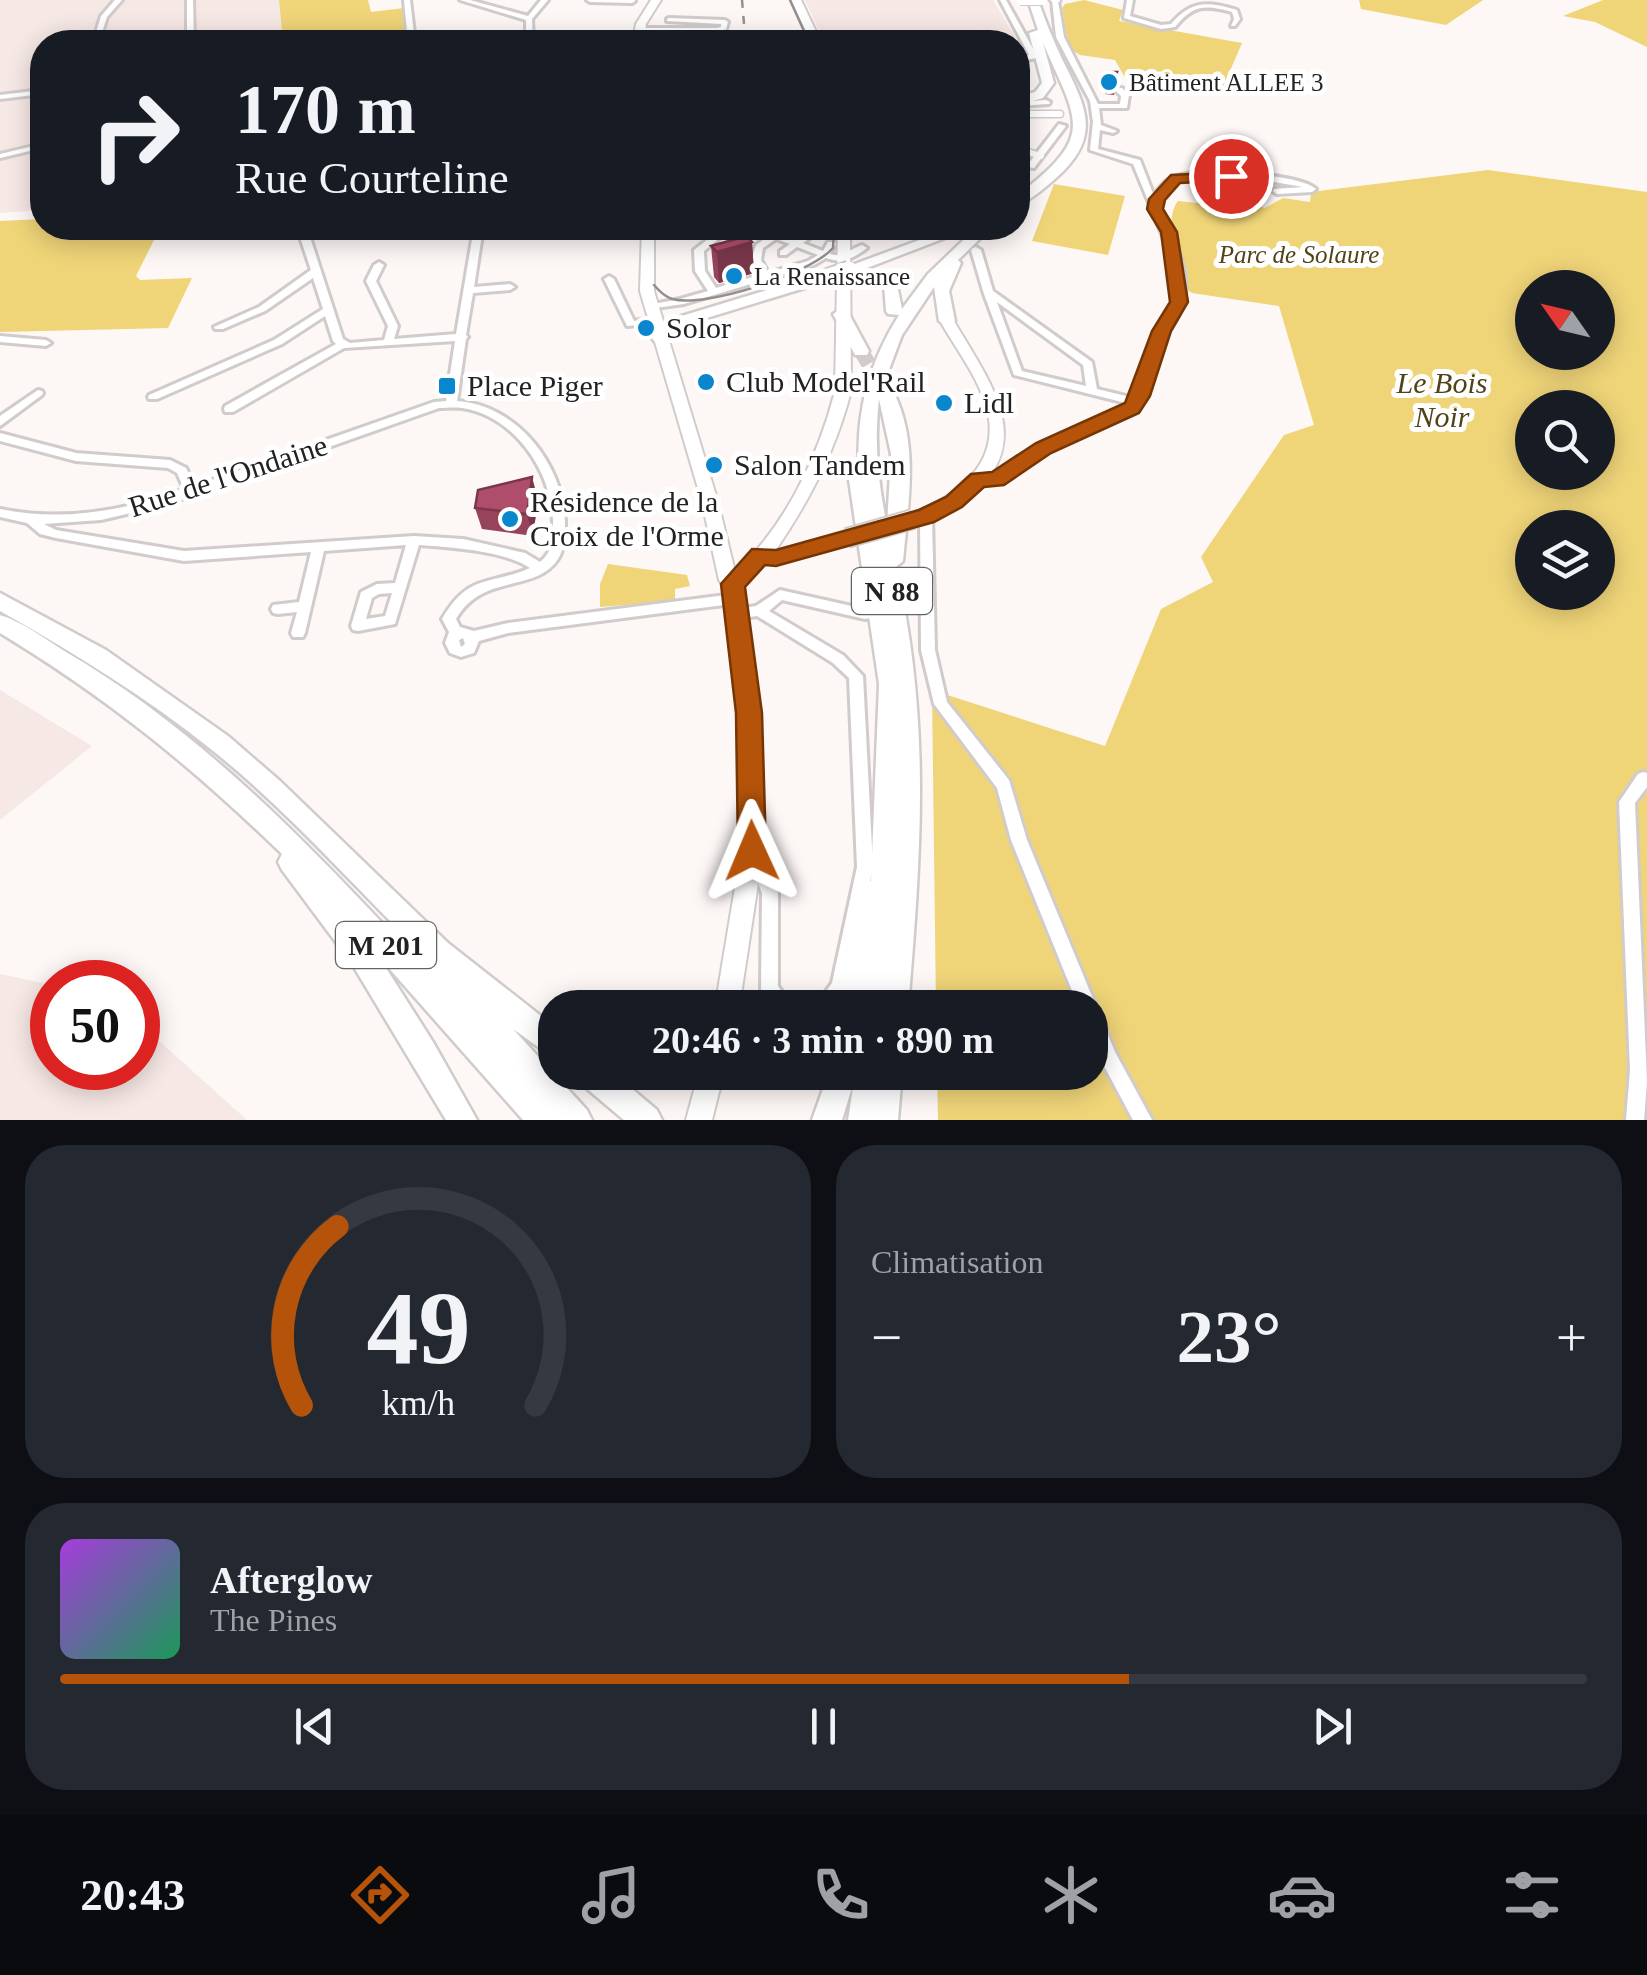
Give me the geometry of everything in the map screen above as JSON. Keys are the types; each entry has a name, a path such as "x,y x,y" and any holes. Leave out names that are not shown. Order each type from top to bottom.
{"highway":[{"path":"1026,0 1048,83 1039,95 1030,98"},
{"path":"1026,0 1079,101 1082,121 1080,138 1069,156 1030,190"},
{"path":"1030,181 1062,152 1073,121 1070,102 1035,31"},
{"path":"657,323 683,332 720,310 826,276 841,252 904,240"},
{"name":"N 88","path":"881,990 890,684 859,498 856,437 867,372 926,268 955,240"},
{"name":"N 88","path":"896,990 910,830 911,760 906,682 867,468 869,417 894,320 970,240"},
{"path":"841,252 891,282 894,320 922,314 946,322"},
{"path":"946,322 940,294 943,276 955,260 954,253"},
{"path":"841,314 861,352"},
{"path":"886,393 898,429 900,457 891,588"},
{"name":"M 201","path":"0,602 113,666 228,770 542,1120"},
{"name":"M 201","path":"0,623 311,825 381,898 406,932 577,1120"},
{"path":"859,990 873,906 890,746"},
{"path":"228,770 249,814 332,910 384,983 462,1120"},
{"path":"381,898 439,952 538,1031"},
{"path":"611,1090 647,1120"},
{"path":"827,1120 837,1090"},
{"path":"863,1120 867,1090"},
{"path":"883,1120 886,1090"}],"main road":[{"path":"643,30 656,0"},
{"path":"796,0 810,30"},
{"path":"647,240 645,272 657,323 710,502 728,580 740,602 749,713 752,851 730,990"},
{"path":"740,602 760,555 822,458 838,417 843,391 841,252"},
{"path":"760,555 776,558 920,518 954,502 979,480 994,454 997,417 986,390 946,322"},
{"path":"699,1120 707,1090"}],"street":[{"path":"100,30 108,3 119,0"},
{"path":"190,0 190,30"},
{"path":"408,0 411,30"},
{"path":"463,0 529,19"},
{"path":"529,30 529,19 545,0"},
{"path":"590,0 632,1"},
{"path":"1020,30 1004,0 1066,0"},
{"path":"979,480 996,480 1044,448 1109,421 1138,402 1162,331 1179,302 1169,232 1142,182 1137,162 1094,150 1096,126 1117,102 1060,38 1055,0"},
{"path":"1130,0 1126,17 1133,21 1173,26 1185,8 1193,6 1235,11 1237,19 1233,25"},
{"path":"669,20 725,22 722,30"},
{"path":"0,96 30,93"},
{"path":"1030,102 1046,102"},
{"path":"1030,114 1062,114"},
{"path":"1030,166 1062,126"},
{"path":"1096,126 1110,130"},
{"path":"0,156 30,149"},
{"path":"1030,153 1041,156"},
{"path":"1155,209 1161,191 1183,177 1266,178 1312,189 1277,191"},
{"path":"1132,191 1135,182 1142,182"},
{"path":"306,240 338,341 388,343 462,338"},
{"path":"477,240 452,402 480,406 503,420 534,450 554,486 559,506 557,548 547,564 464,595 449,618 465,636 780,595 865,614"},
{"path":"712,240 699,250 700,272 712,289"},
{"path":"764,240 756,260 765,276"},
{"path":"789,240 841,252"},
{"path":"783,253 801,240"},
{"path":"976,250 1018,373 1138,402"},
{"path":"608,278 630,324 657,323 765,276 841,252"},
{"path":"379,265 371,281 393,326 388,343"},
{"path":"219,327 262,309 316,271"},
{"path":"471,290 510,287"},
{"path":"988,292 1088,364 1092,391"},
{"path":"153,397 278,342 327,311"},
{"path":"0,339 46,343"},
{"path":"229,409 259,399 344,344"},
{"path":"0,422 38,393"},
{"name":"Rue de l'Ondaine","path":"0,513 32,520 113,514 452,402"},
{"path":"0,437 76,457 170,464 182,471 191,491"},
{"path":"920,518 928,650 941,704 1004,786 1020,840 1081,990"},
{"path":"32,520 44,531 184,556 414,540 464,544 510,554 539,568"},
{"path":"400,588 414,540"},
{"path":"298,633 319,546"},
{"path":"740,602 850,668 858,688 865,867 837,990"},
{"path":"278,609 305,606"},
{"path":"1635,1120 1638,1070 1627,802 1647,780"},
{"path":"752,851 770,893 770,990"},
{"path":"1108,1056 1143,1120"}],"shaded area":[{"path":"0,0 279,0 282,30 30,30 30,211 0,213"},
{"path":"805,0 993,0 1011,30 819,30"},
{"path":"0,690 92,746 0,820"},
{"path":"0,974 30,980 30,1090 160,1090 160,1042 247,1120 0,1120"}],"green space":[{"path":"279,0 368,0 371,12 404,8 407,30 282,30"},
{"path":"1084,0 1123,10 1119,21 1242,43 1223,87 1124,76 1115,60 1080,55 1069,48 1062,8"},
{"path":"1359,0 1483,0 1446,25 1361,9"},
{"path":"1603,0 1647,0 1647,47 1595,22 1563,16"},
{"path":"1488,170 1647,192 1647,1120 938,1120 937,1090 1108,1090 1108,990 936,990 932,690 1105,746 1161,609 1213,582 1201,557 1284,435 1314,425 1279,306 1192,293 1183,287 1173,241 1174,209 1178,201 1207,204 1201,195 1221,192 1265,208 1283,198 1310,202 1311,192"},
{"path":"1054,184 1125,196 1108,255 1032,241"},
{"path":"30,220 30,240 154,240 136,276 140,280 192,278 168,328 0,332 0,221"},
{"path":"608,564 687,575 690,586 675,589 675,601 600,607 600,584"}],"building":[{"path":"1108,72 1117,72 1113,81 1116,85 1107,84"},
{"path":"733,240 752,242 717,252 711,246"},
{"path":"532,477 527,514 475,508 478,490"}],"tunnel":[{"path":"861,351 885,391"}],"tram line":[{"path":"790,0 804,30"},
{"path":"654,285 672,299 732,294 803,268 833,248 833,240"}],"railway":[{"path":"742,0 744,24"}],"place":[{"name":"Bâtiment ALLEE 3","path":"1109,82"},
{"name":"La Renaissance","path":"734,276"},
{"name":"Solor","path":"646,328"},
{"name":"Club Model'Rail","path":"706,382"},
{"name":"Place Piger","path":"447,386"},
{"name":"Lidl","path":"944,403"},
{"name":"Salon Tandem","path":"714,465"},
{"name":"Résidence de la Croix de l'Orme","path":"510,519"}],"route":[{"path":"752,851 749,713 733,584 753,568 760,555 776,558 926,516 954,502 979,480 996,480 1044,448 1132,408 1138,402 1162,331 1179,302 1169,232 1155,209 1157,199 1176,179 1231,176"}],"park label":[{"name":"Parc de Solaure","path":"1299,254"},
{"name":"Le Bois Noir","path":"1442,400"}]}
